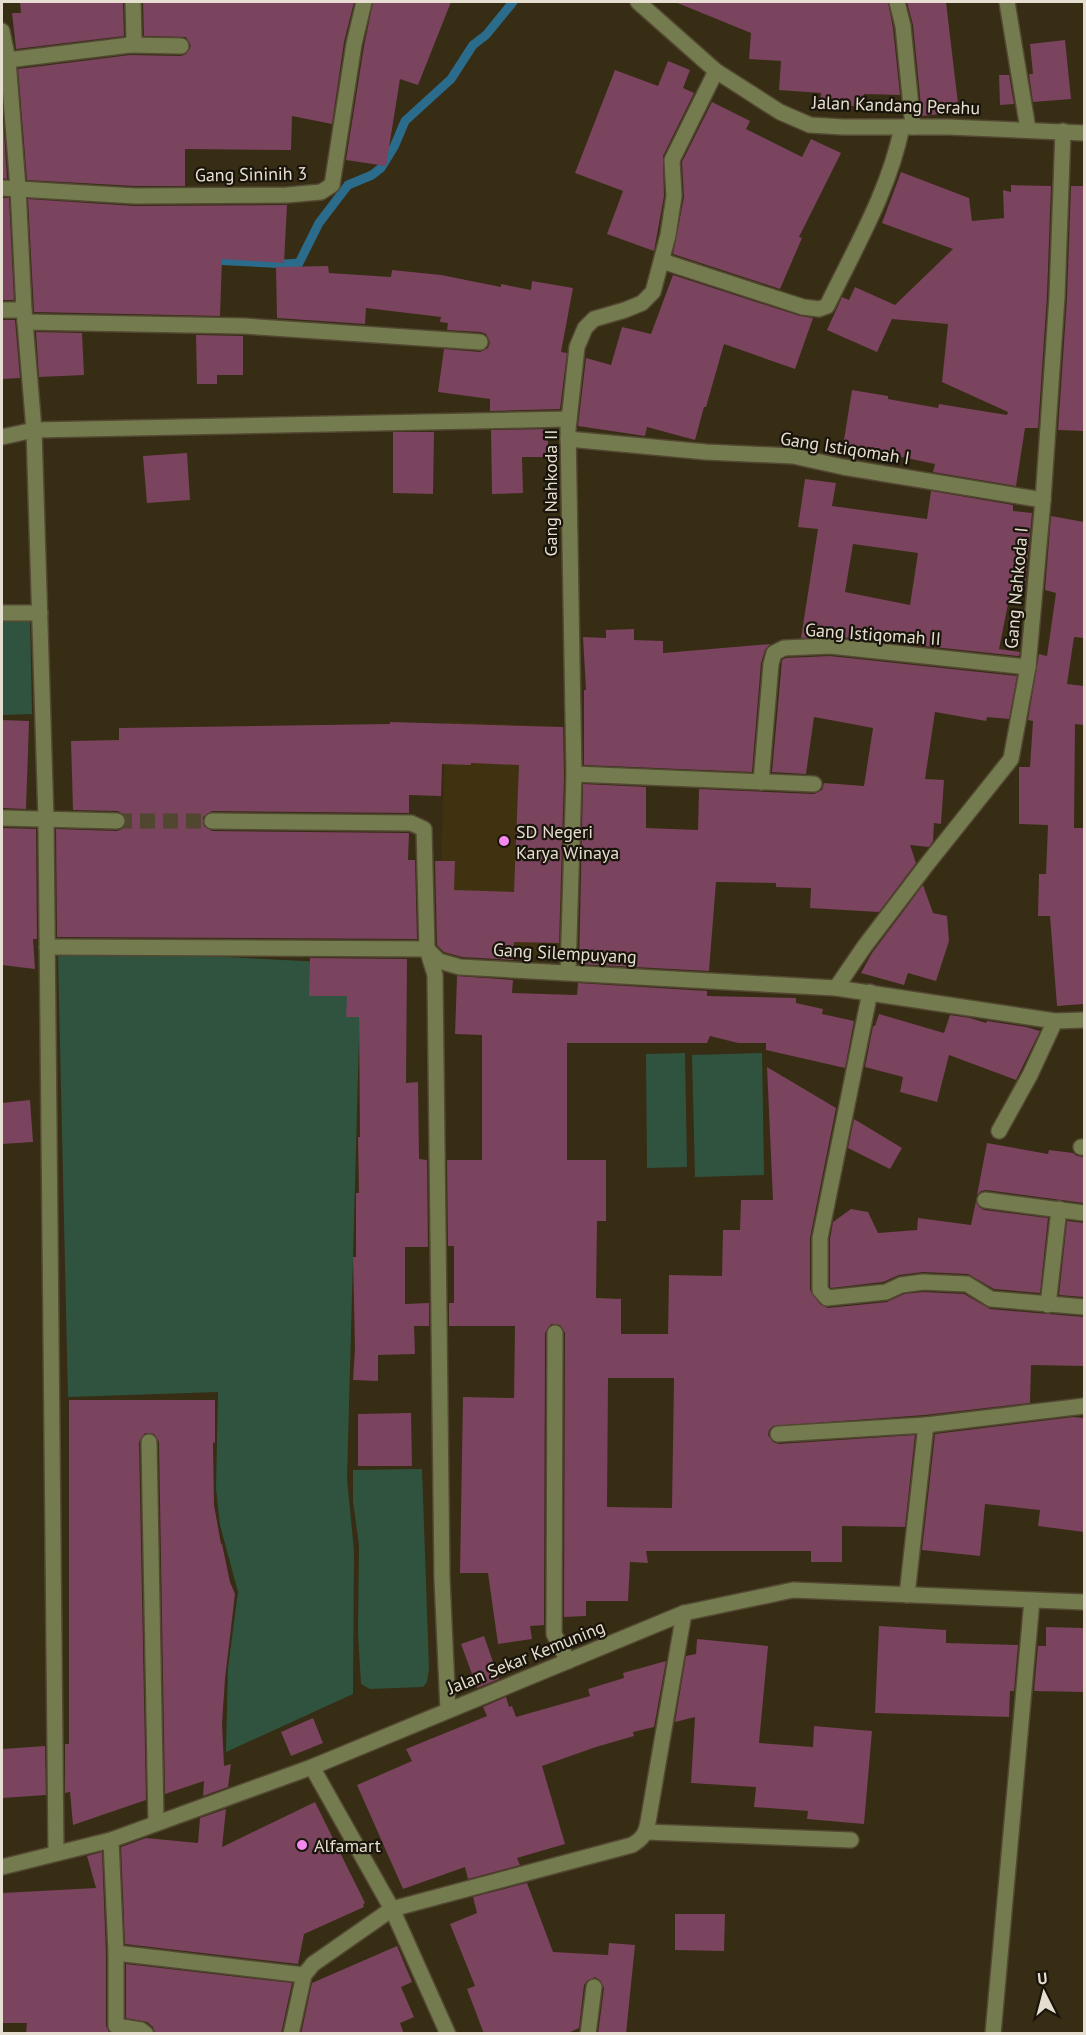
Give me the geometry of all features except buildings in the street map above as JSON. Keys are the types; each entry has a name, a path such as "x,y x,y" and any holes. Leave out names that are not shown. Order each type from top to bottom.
{"street":[{"path":"130,45 134,39 133,2"},
{"name":"Gang Sininih 3","path":"2,188 135,196 287,195 321,192 332,185 354,44 364,2"},
{"name":"Jalan Kandang Perahu","path":"638,2 716,71 780,112 810,125 1028,129 1084,133"},
{"path":"662,261 803,308 819,309 827,306 884,188 898,145 908,127 903,26 897,2"},
{"path":"1007,2 1028,129"},
{"path":"2,31 8,60 34,430 40,613 47,947 56,1853"},
{"path":"8,60 130,45 181,46"},
{"name":"Gang Nahkoda II","path":"568,972 574,774 568,439 577,347 585,328 594,319 642,303 653,292 662,261 674,196 672,160 716,71"},
{"name":"Gang Nahkoda I","path":"836,988 928,863 1011,759 1028,667 1043,500 1057,297 1063,131"},
{"path":"2,309 25,316 244,326 480,342"},
{"path":"2,437 34,430 569,419"},
{"name":"Gang Istiqomah I","path":"568,439 706,452 792,456 843,467 1043,500"},
{"path":"2,613 40,613"},
{"name":"Gang Istiqomah II","path":"761,782 771,664 774,653 784,648 830,646 1028,667"},
{"path":"574,774 814,784"},
{"path":"2,819 117,821"},
{"path":"212,821 411,823 424,829 427,949 435,975 442,1579 448,1710"},
{"path":"47,947 427,949"},
{"name":"Gang Silempuyang","path":"427,949 439,961 460,968 836,988 1055,1021 1084,1020"},
{"path":"870,992 820,1238 820,1290 827,1298 839,1298 886,1292 901,1285 923,1281 967,1284 991,1299 1084,1307"},
{"path":"999,1131 1030,1075 1055,1021"},
{"path":"985,1200 1084,1213"},
{"path":"1048,1305 1059,1209"},
{"path":"555,1333 554,1634 568,1661"},
{"path":"778,1434 926,1425 1084,1406"},
{"path":"907,1595 926,1425"},
{"path":"149,1442 156,1823"},
{"name":"Jalan Sekar Kemuning","path":"2,1867 111,1840 312,1767 684,1613 793,1590 1084,1602"},
{"path":"993,2034 1032,1600"},
{"path":"291,2034 304,1975 313,1964 392,1909 632,1845 640,1840 646,1832 684,1613"},
{"path":"312,1767 392,1909 448,2034"},
{"path":"646,1832 851,1840"},
{"path":"111,1840 116,1953 116,2025 141,2030 146,2034"},
{"path":"116,1953 304,1975"},
{"path":"588,2034 594,1988"}],"shaded area":[{"name":"SD Negeri Karya Winaya","path":"446,722 571,727 563,959 438,956"}],"green space":[{"path":"2,620 30,620 32,714 2,715"},
{"path":"151,953 361,964 347,1479 354,1551 353,1694 226,1752 228,1668 238,1592 220,1525 216,1488 218,1392 68,1397 58,956"},
{"path":"685,1053 687,1167 647,1168 646,1054"},
{"path":"762,1053 764,1175 695,1177 692,1055"},
{"path":"422,1469 429,1669 427,1682 423,1687 370,1689 361,1684 358,1634 359,1545 353,1501 353,1470"}],"waterway":[{"path":"212,260 299,263 319,223 348,185 372,175 381,168 394,147 405,121 451,79 473,45 486,35 513,2"}],"tunnel":[{"path":"117,821 212,821"}],"place":[{"name":"SD Negeri Karya Winaya","path":"504,841"},
{"name":"Alfamart","path":"302,1845"}]}
